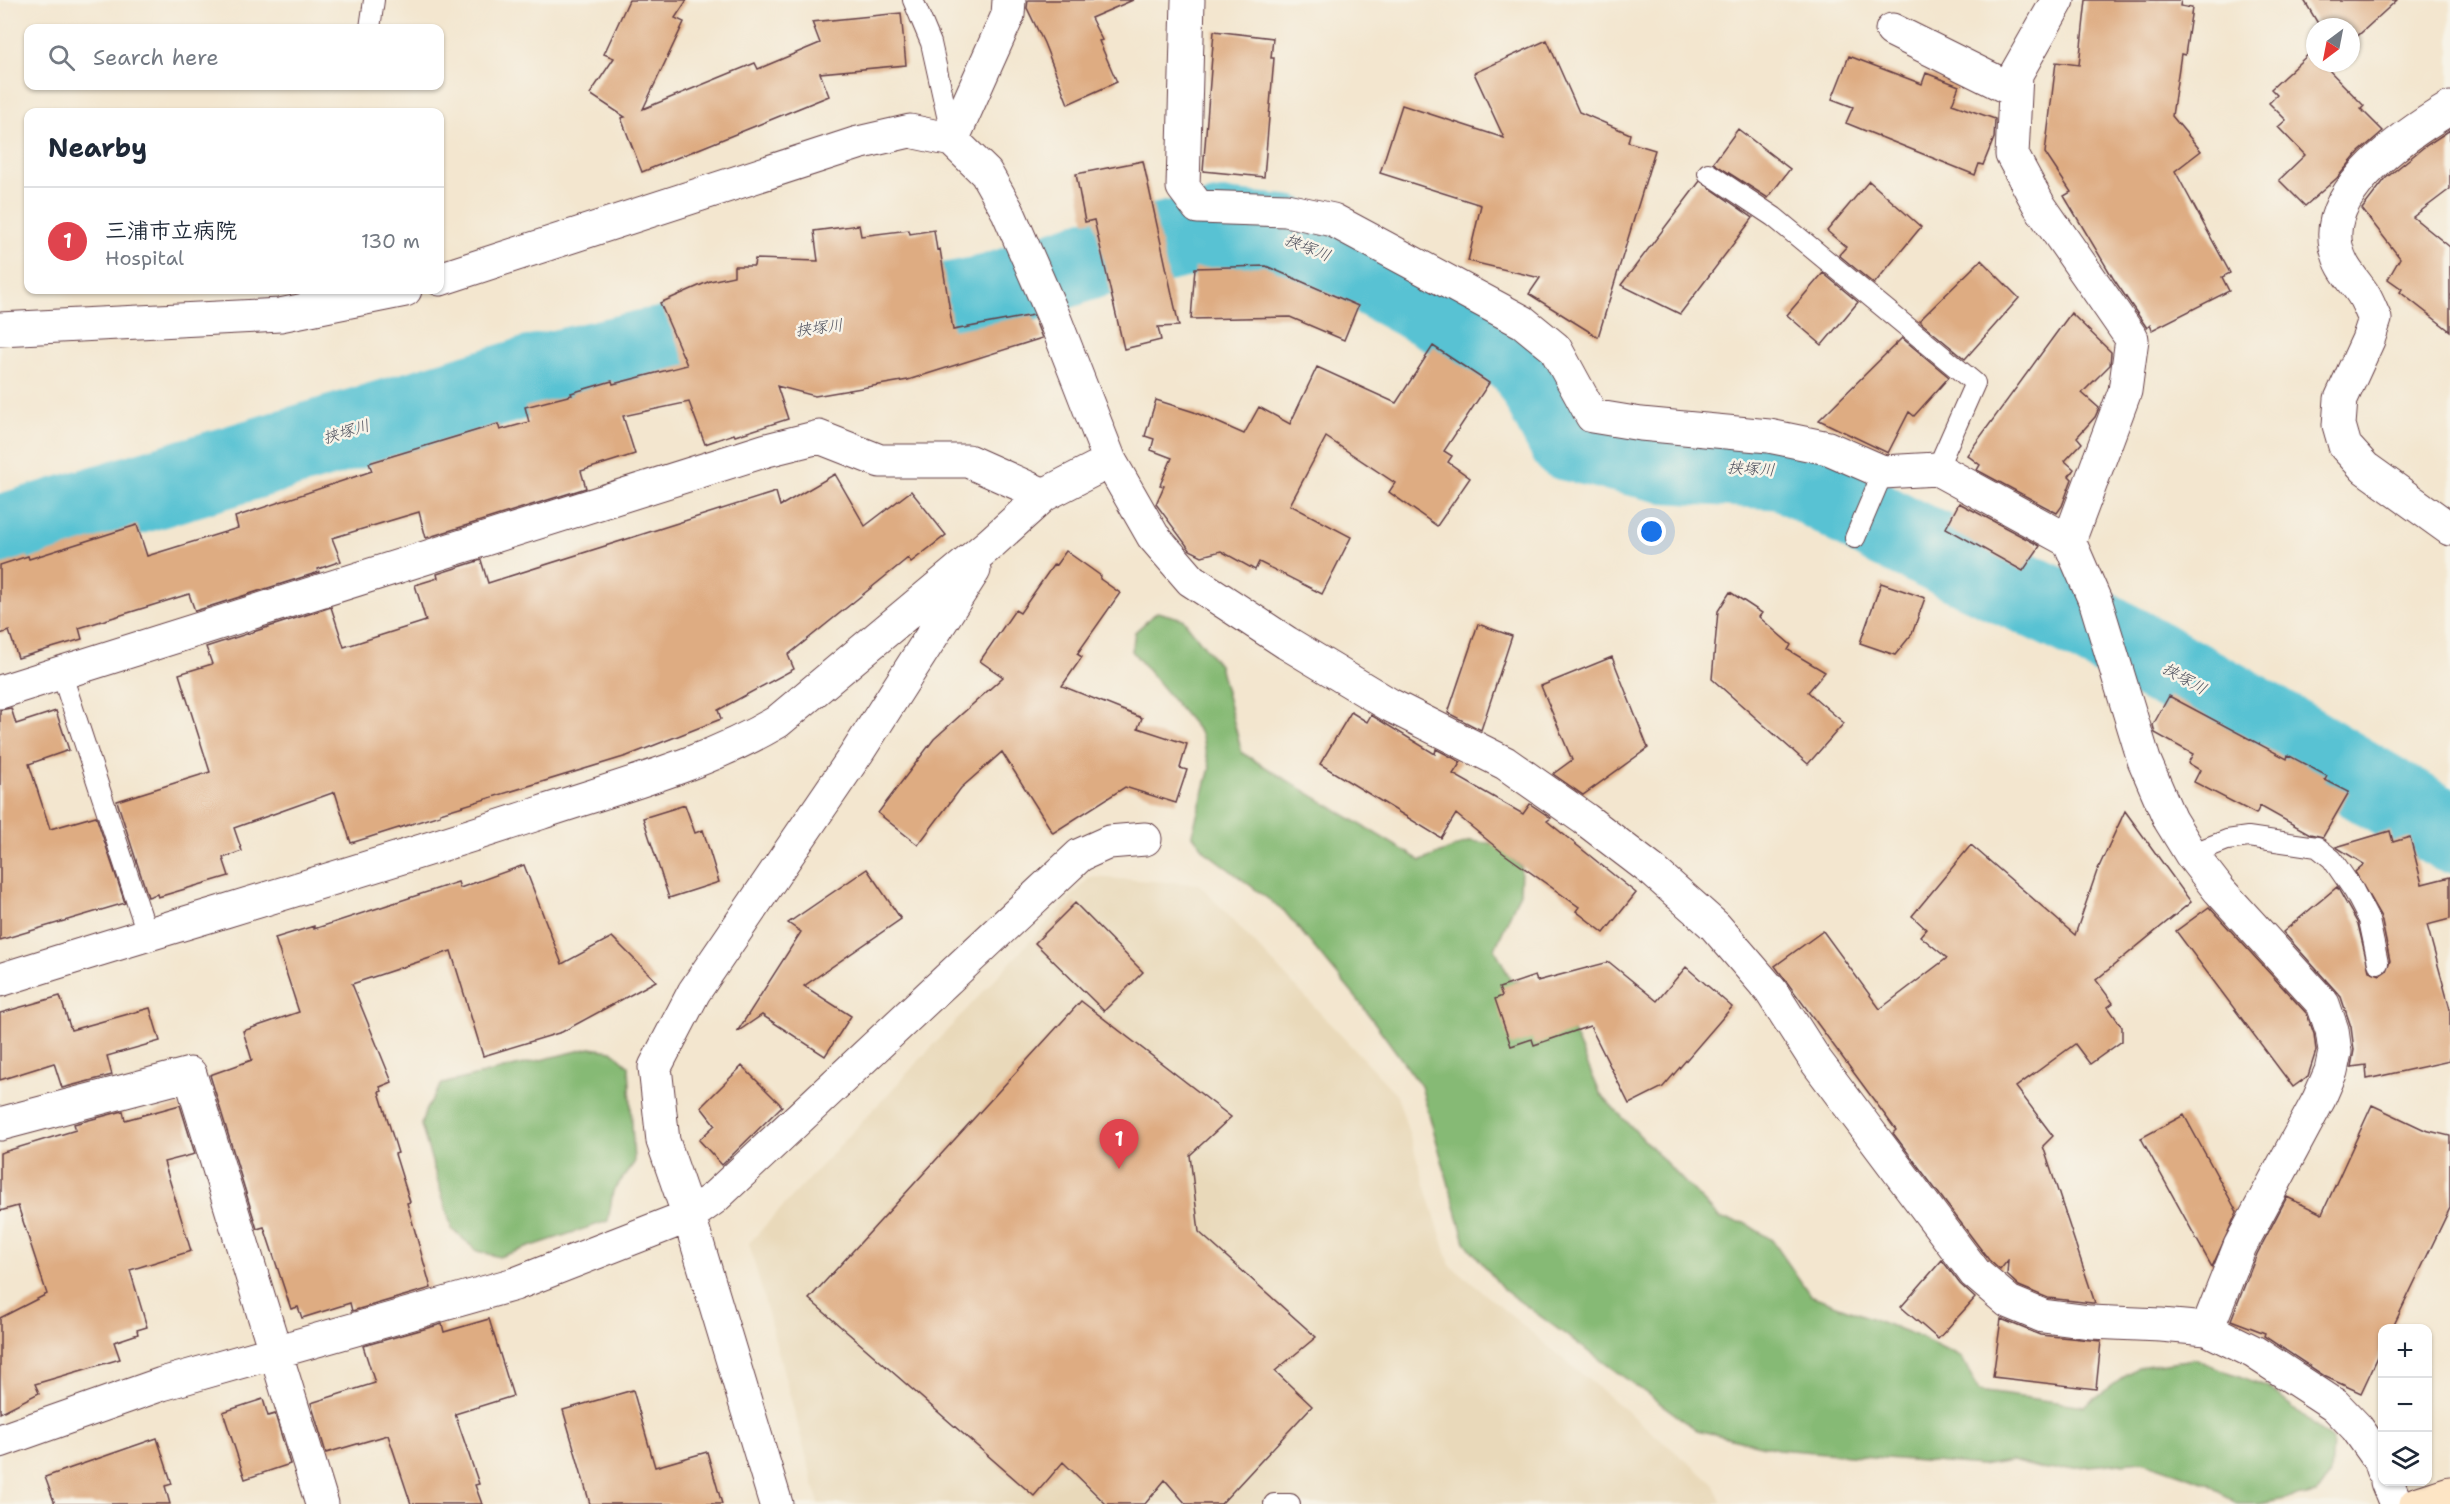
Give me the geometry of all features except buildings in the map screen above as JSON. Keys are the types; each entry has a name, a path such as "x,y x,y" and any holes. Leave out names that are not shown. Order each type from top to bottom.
{"street":[{"path":"952,140 1008,15 1008,0"},
{"path":"1188,0 1183,187 1198,207 1286,210 1333,219 1524,322 1555,348 1592,416 1641,424 1781,439 1828,448 1883,472 1937,469 2069,541 2096,603 2144,760 2170,820 2191,854 2219,890 2323,1005 2332,1030 2335,1052 2331,1071 2319,1099 2240,1246 2207,1329"},
{"path":"2058,0 2016,74 2012,155 2039,205 2132,339 2125,391 2069,541"},
{"path":"1892,30 2015,91"},
{"path":"2450,108 2430,120 2364,173 2349,192 2337,218 2336,244 2345,272 2363,294 2375,319 2341,399 2339,425 2345,446 2365,468 2450,529"},
{"path":"444,278 858,143 910,131 952,140 986,173 1008,212 1053,315 1110,461 1154,536 1191,580 1287,643 1389,705 1505,763 1653,871 1715,926 1771,991 1816,1061 1975,1273 2009,1302 2043,1316 2078,1321 2161,1324 2207,1329 2254,1352 2335,1405 2357,1428 2378,1458"},
{"path":"0,329 280,315 385,294"},
{"path":"0,692 767,450 819,437 880,461 969,461 1044,495"},
{"path":"0,980 147,933 429,850 691,762 743,742 777,722 990,544 1044,495 1110,461"},
{"path":"776,1504 689,1216 663,1141 655,1067 694,992 857,753 990,544"},
{"path":"0,1441 151,1387 515,1284 689,1216 714,1197 1080,855 1109,842 1145,839"},
{"path":"0,1124 190,1074 322,1504"},
{"path":"2389,1486 2396,1504"},
{"path":"2416,1504 2450,1493"}],"lane":[{"path":"371,24 374,0"},
{"path":"913,0 931,43 952,140"},
{"path":"1708,173 1774,217 1975,383 1937,469"},
{"path":"1855,538 1883,472"},
{"path":"61,672 147,933"},
{"path":"2191,854 2227,840 2248,837 2317,847 2332,859 2354,891 2369,921 2378,963"},
{"path":"1274,1504 1290,1504"}],"shaded area":[{"path":"1090,877 1199,884 1397,1095 1450,1265 1713,1483 1722,1504 819,1504 749,1243"}],"green space":[{"path":"1157,612 1183,619 1219,665 1242,753 1421,861 1470,841 1495,844 1521,867 1520,892 1495,949 1511,980 1553,986 1601,1095 1720,1219 1745,1223 1772,1240 1810,1295 1915,1335 1962,1358 1979,1391 2084,1406 2138,1367 2194,1359 2268,1387 2332,1440 2330,1475 2317,1493 2259,1504 2237,1504 2209,1484 2142,1461 2046,1470 2012,1461 1981,1466 1778,1449 1697,1430 1504,1290 1465,1242 1421,1086 1358,1000 1284,911 1206,852 1192,834 1210,768 1201,734 1132,651 1135,632"},
{"path":"590,1048 612,1051 629,1066 634,1163 613,1191 608,1221 499,1257 477,1251 452,1229 421,1125 426,1109 442,1084"}],"waterway":[{"name":"挟塚川","path":"0,535 535,375 647,349 855,322 991,294 1094,258 1223,229 1285,235 1349,264 1525,359 1568,441 1665,463 1786,470 1890,530 2077,618 2252,715 2450,833"}],"place":[{"name":"三浦市立病院","path":"1119,1169"}]}
